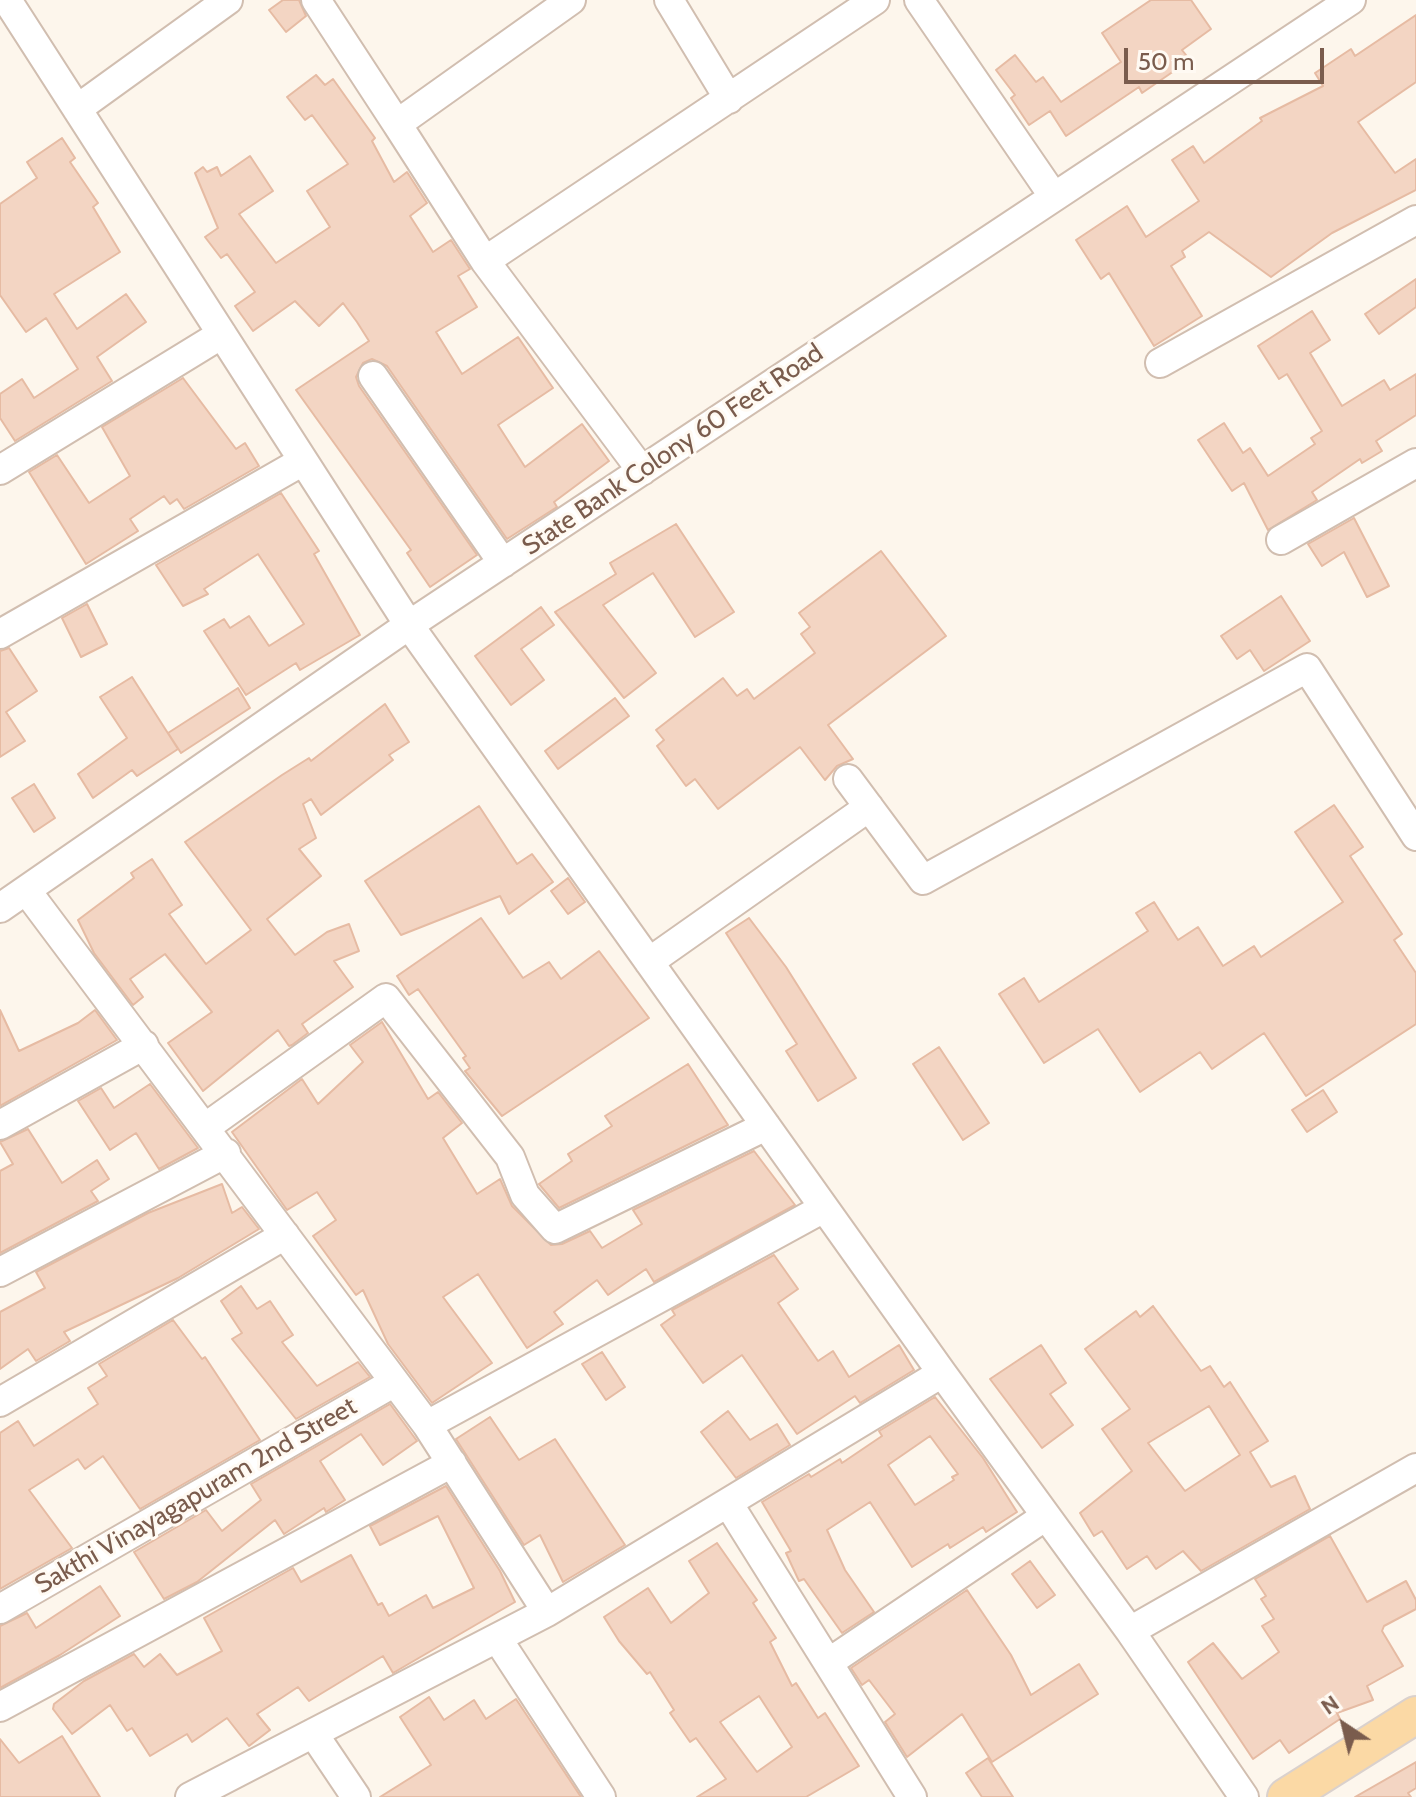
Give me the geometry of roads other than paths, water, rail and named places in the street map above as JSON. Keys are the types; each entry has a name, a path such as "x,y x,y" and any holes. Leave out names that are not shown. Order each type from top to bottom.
{"main road":[{"path":"1286,1797 1416,1715"}],"street":[{"path":"77,109 228,0"},
{"path":"316,0 485,261 642,471"},
{"path":"397,124 571,0"},
{"path":"669,0 729,99"},
{"path":"485,261 875,0"},
{"path":"919,0 1054,197"},
{"name":"State Bank Colony 60 Feet Road","path":"0,908 409,625 1351,0"},
{"path":"8,14 77,109 409,625 942,1373 1130,1631 1244,1797"},
{"path":"1160,363 1416,220"},
{"path":"0,470 222,334"},
{"path":"373,376 503,563"},
{"path":"0,634 303,461"},
{"path":"1281,540 1416,463"},
{"path":"848,779 923,880 1307,668 1416,836"},
{"path":"649,962 869,807"},
{"path":"26,890 427,1425 547,1612"},
{"path":"206,1127 386,998 510,1157 525,1195 555,1229 766,1126"},
{"path":"0,1125 144,1045"},
{"path":"0,1272 226,1153"},
{"path":"427,1425 824,1208"},
{"path":"0,1402 285,1235"},
{"path":"190,1797 547,1612 942,1373"},
{"name":"Sakthi Vinayagapuram 2nd Street","path":"0,1609 393,1383"},
{"path":"0,1707 452,1463"},
{"path":"1130,1631 1416,1468"},
{"path":"728,1503 828,1663 904,1794"},
{"path":"828,1663 1046,1516"},
{"path":"497,1638 601,1797"},
{"path":"313,1733 356,1797"}]}
